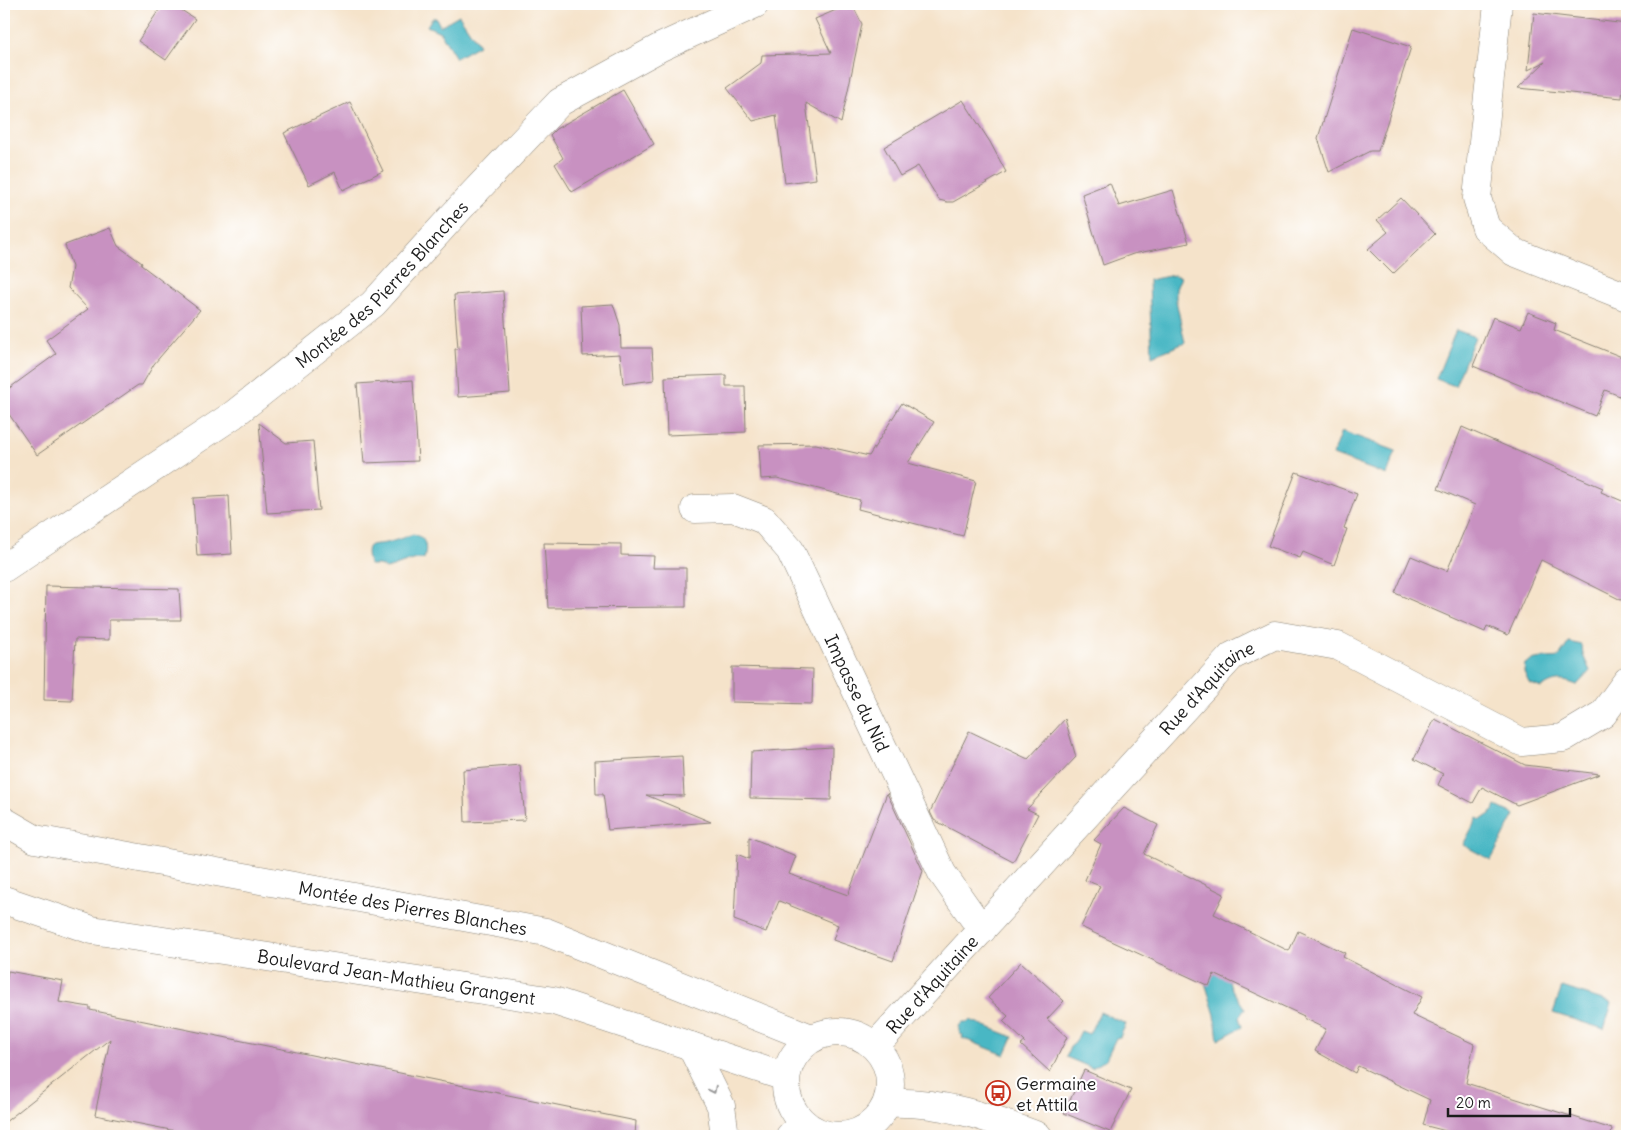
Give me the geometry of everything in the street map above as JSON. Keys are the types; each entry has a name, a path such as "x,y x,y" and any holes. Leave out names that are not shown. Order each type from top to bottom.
{"street":[{"name":"Montée des Pierres Blanches","path":"4,568 233,415 373,304 470,197 560,102 661,47 755,4"},
{"path":"1498,4 1477,198 1486,228 1514,252 1627,297"},
{"name":"Impasse du Nid","path":"695,509 733,508 764,520 790,550 942,874 982,930"},
{"name":"Rue d'Aquitaine","path":"875,1046 1232,656 1275,635 1338,646 1522,742 1563,738 1603,714 1627,681"},
{"name":"Montée des Pierres Blanches","path":"4,821 35,839 546,932 811,1038"},
{"name":"Boulevard Jean-Mathieu Grangent","path":"4,900 92,930 554,1001 785,1077"},
{"path":"844,1031 861,1036 875,1046 887,1064 891,1083 887,1103 880,1115 870,1126 857,1133 843,1136 828,1136 814,1131 797,1130 786,1094 785,1077 790,1061 799,1048 811,1038 828,1032 844,1031"},
{"path":"692,1046 721,1106 725,1136"},
{"path":"887,1103 905,1102 940,1105 988,1117 1038,1136"}],"water":[{"path":"459,15 479,45 456,58 440,32 427,26 432,18 436,18 440,26"},
{"path":"1174,275 1181,277 1176,289 1176,300 1185,343 1152,356 1149,280"},
{"path":"1456,330 1475,337 1455,386 1436,379"},
{"path":"1342,431 1396,451 1387,475 1333,455"},
{"path":"413,534 418,535 425,544 424,559 410,561 386,569 379,565 369,565 367,551 370,545 390,542"},
{"path":"1569,642 1582,645 1583,655 1590,671 1577,685 1558,681 1541,688 1529,683 1524,672 1525,664 1537,659 1559,657"},
{"path":"1496,806 1515,815 1491,860 1463,845 1477,818 1481,820 1494,811"},
{"path":"1202,973 1227,975 1231,988 1245,1009 1239,1017 1242,1027 1218,1040 1215,1015"},
{"path":"1562,987 1612,1003 1604,1029 1553,1013"},
{"path":"1100,1012 1126,1024 1120,1037 1116,1038 1106,1059 1092,1068 1066,1057 1070,1047 1075,1043 1081,1031 1089,1034"},
{"path":"970,1020 1013,1037 1005,1055 962,1038 963,1035 960,1034 959,1026 963,1022"}],"building":[{"path":"163,4 172,4 195,19 166,60 138,41"},
{"path":"852,4 862,24 841,123 806,103 816,179 785,183 776,115 753,121 727,88 761,63 762,55 831,53 815,19"},
{"path":"1534,13 1627,24 1627,47 1622,98 1518,88 1545,62 1528,70"},
{"path":"1353,28 1411,47 1378,151 1370,151 1329,172 1318,138"},
{"path":"623,90 654,144 572,192 555,164 563,158 550,135 556,129"},
{"path":"963,100 990,142 1006,172 953,202 947,202 939,200 918,166 900,176 884,147"},
{"path":"350,102 383,171 343,190 335,172 309,185 284,133"},
{"path":"1110,183 1119,206 1173,190 1189,243 1133,254 1103,265 1082,194"},
{"path":"1401,198 1435,234 1393,274 1368,249 1388,232 1377,220"},
{"path":"110,228 118,246 200,310 154,364 142,385 138,385 37,455 4,407 4,392 56,354 46,340 88,309 68,288 72,267 65,245"},
{"path":"503,291 510,393 458,397 455,349 458,349 454,295"},
{"path":"613,304 620,325 621,348 652,348 654,380 623,384 620,354 583,356 581,306"},
{"path":"1528,312 1556,323 1554,330 1627,359 1627,399 1605,390 1595,416 1473,366 1493,317 1521,328"},
{"path":"726,375 726,386 745,386 746,432 667,435 665,377"},
{"path":"413,380 418,461 364,463 357,384"},
{"path":"902,403 934,422 908,463 976,481 963,536 858,509 860,500 777,478 761,479 759,445 816,444 869,456"},
{"path":"259,423 286,443 313,441 319,510 267,513"},
{"path":"1462,427 1603,488 1601,492 1627,503 1627,603 1541,560 1508,635 1487,626 1485,632 1395,593 1411,556 1447,571 1475,505 1438,489"},
{"path":"1296,472 1357,494 1344,528 1347,529 1334,565 1303,552 1300,558 1268,546"},
{"path":"229,496 232,554 197,556 193,498"},
{"path":"544,543 621,544 621,555 654,556 653,568 686,568 686,607 548,608"},
{"path":"46,586 179,589 181,620 109,620 109,640 75,639 72,701 44,700"},
{"path":"732,667 813,669 812,704 732,702"},
{"path":"1065,719 1076,757 1027,809 1038,814 1013,862 934,820 930,812 969,731 1028,759"},
{"path":"1435,719 1525,765 1600,774 1517,805 1482,787 1473,803 1438,785 1443,774 1414,759"},
{"path":"832,747 831,800 750,798 751,752"},
{"path":"682,756 684,796 646,795 711,822 608,830 603,794 596,794 595,761"},
{"path":"520,765 525,820 465,822 463,770"},
{"path":"887,793 923,871 893,961 833,940 838,925 779,901 766,932 734,920 737,854 749,859 749,837 796,856 789,874 848,895"},
{"path":"1124,808 1158,825 1144,854 1224,894 1214,914 1289,951 1298,931 1345,953 1343,957 1422,997 1412,1015 1474,1044 1466,1083 1612,1129 1611,1136 1444,1136 1446,1131 1423,1125 1430,1100 1358,1066 1355,1073 1315,1051 1326,1029 1303,1018 1304,1016 1214,974 1209,986 1081,927 1100,886 1085,880 1101,844 1094,840"},
{"path":"1021,962 1064,1001 1047,1019 1067,1037 1050,1072 1021,1045 1025,1042 1003,1021 1008,1016 988,998"},
{"path":"8,971 63,981 59,1002 90,1007 90,1010 636,1121 635,1136 201,1136 95,1115 110,1039 4,1123 4,994"},
{"path":"1084,1070 1131,1090 1110,1132 1064,1113"}],"place":[{"name":"Germaine et Attila","path":"998,1093"}]}
